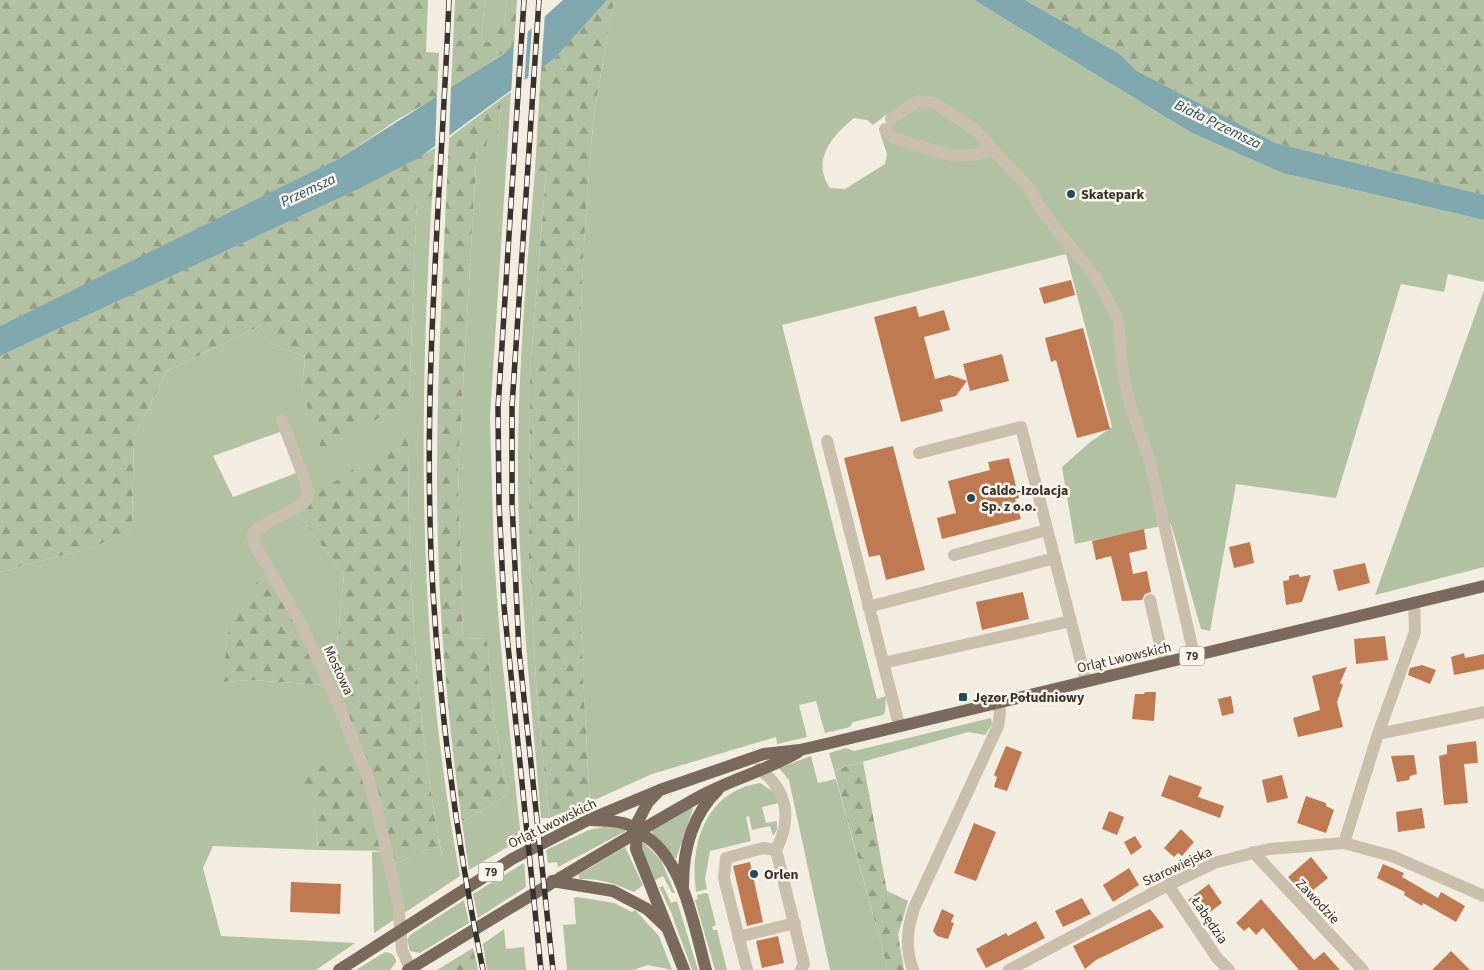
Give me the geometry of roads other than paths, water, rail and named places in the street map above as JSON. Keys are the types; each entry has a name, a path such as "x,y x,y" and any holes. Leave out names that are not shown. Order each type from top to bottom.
{"main road":[{"name":"Orląt Lwowskich","path":"339,970 506,863 588,820 660,790 764,754 800,750 1484,586"},
{"name":"Orląt Lwowskich","path":"410,969 552,881 596,858 725,783 782,762 800,750"},
{"path":"683,890 683,862 689,837 697,817 709,798 725,783"},
{"path":"660,790 643,810 637,823 636,850 684,970"},
{"path":"588,820 615,822 630,826 637,833 648,838 661,852 683,890 706,970"},
{"path":"552,881 569,886 600,888 624,895 647,909 669,930"}],"street":[{"path":"993,150 973,156 953,156 893,138 888,124 918,101 934,103 975,130 1028,187 1046,216 1096,278 1118,319 1127,390 1149,458 1194,656"},
{"name":"Mostowa","path":"282,420 309,492 304,502 257,529 253,536 254,544 299,620 333,692 366,772 376,805 398,903 402,950 410,969"},
{"path":"919,453 1021,427 1086,681"},
{"path":"827,441 899,725"},
{"path":"954,555 1047,530"},
{"path":"868,607 1055,558"},
{"path":"1150,600 1164,662"},
{"path":"1344,843 1378,734 1415,632 1414,603"},
{"path":"883,663 1071,621"},
{"path":"913,970 906,942 908,925 914,908 998,726 1000,713 998,702"},
{"path":"1378,734 1484,712"},
{"path":"759,770 773,780 782,794 785,833 776,850 804,964 801,970"},
{"name":"Starowiejska","path":"1009,970 1031,965 1168,884 1214,863 1269,849 1344,843 1392,856 1484,896"},
{"path":"747,970 724,878 726,858 763,848 776,850"},
{"name":"Zawodzie","path":"1253,852 1363,970"},
{"name":"Łabędzia","path":"1168,884 1217,958 1229,970"},
{"path":"738,937 794,923"}],"water":[{"name":"Przemsza","path":"563,0 607,0 555,58 420,157 359,189 0,356 0,326 340,158 502,55"},
{"name":"Biała Przemsza","path":"974,0 1025,0 1120,54 1137,71 1276,143 1484,195 1484,220 1282,173 1190,132"}],"railway":[{"path":"449,0 431,370 430,518 436,640 445,734 465,876 483,970"},
{"path":"524,0 498,408 499,503 504,606 541,970"},
{"path":"539,0 512,406 512,503 519,651 553,970"}],"place":[{"name":"Skatepark","path":"1071,194"},
{"name":"Caldo-Izolacja Sp. z o.o.","path":"971,498"},
{"name":"Jęzor Południowy","path":"963,697"},
{"name":"Orlen","path":"754,874"}]}
